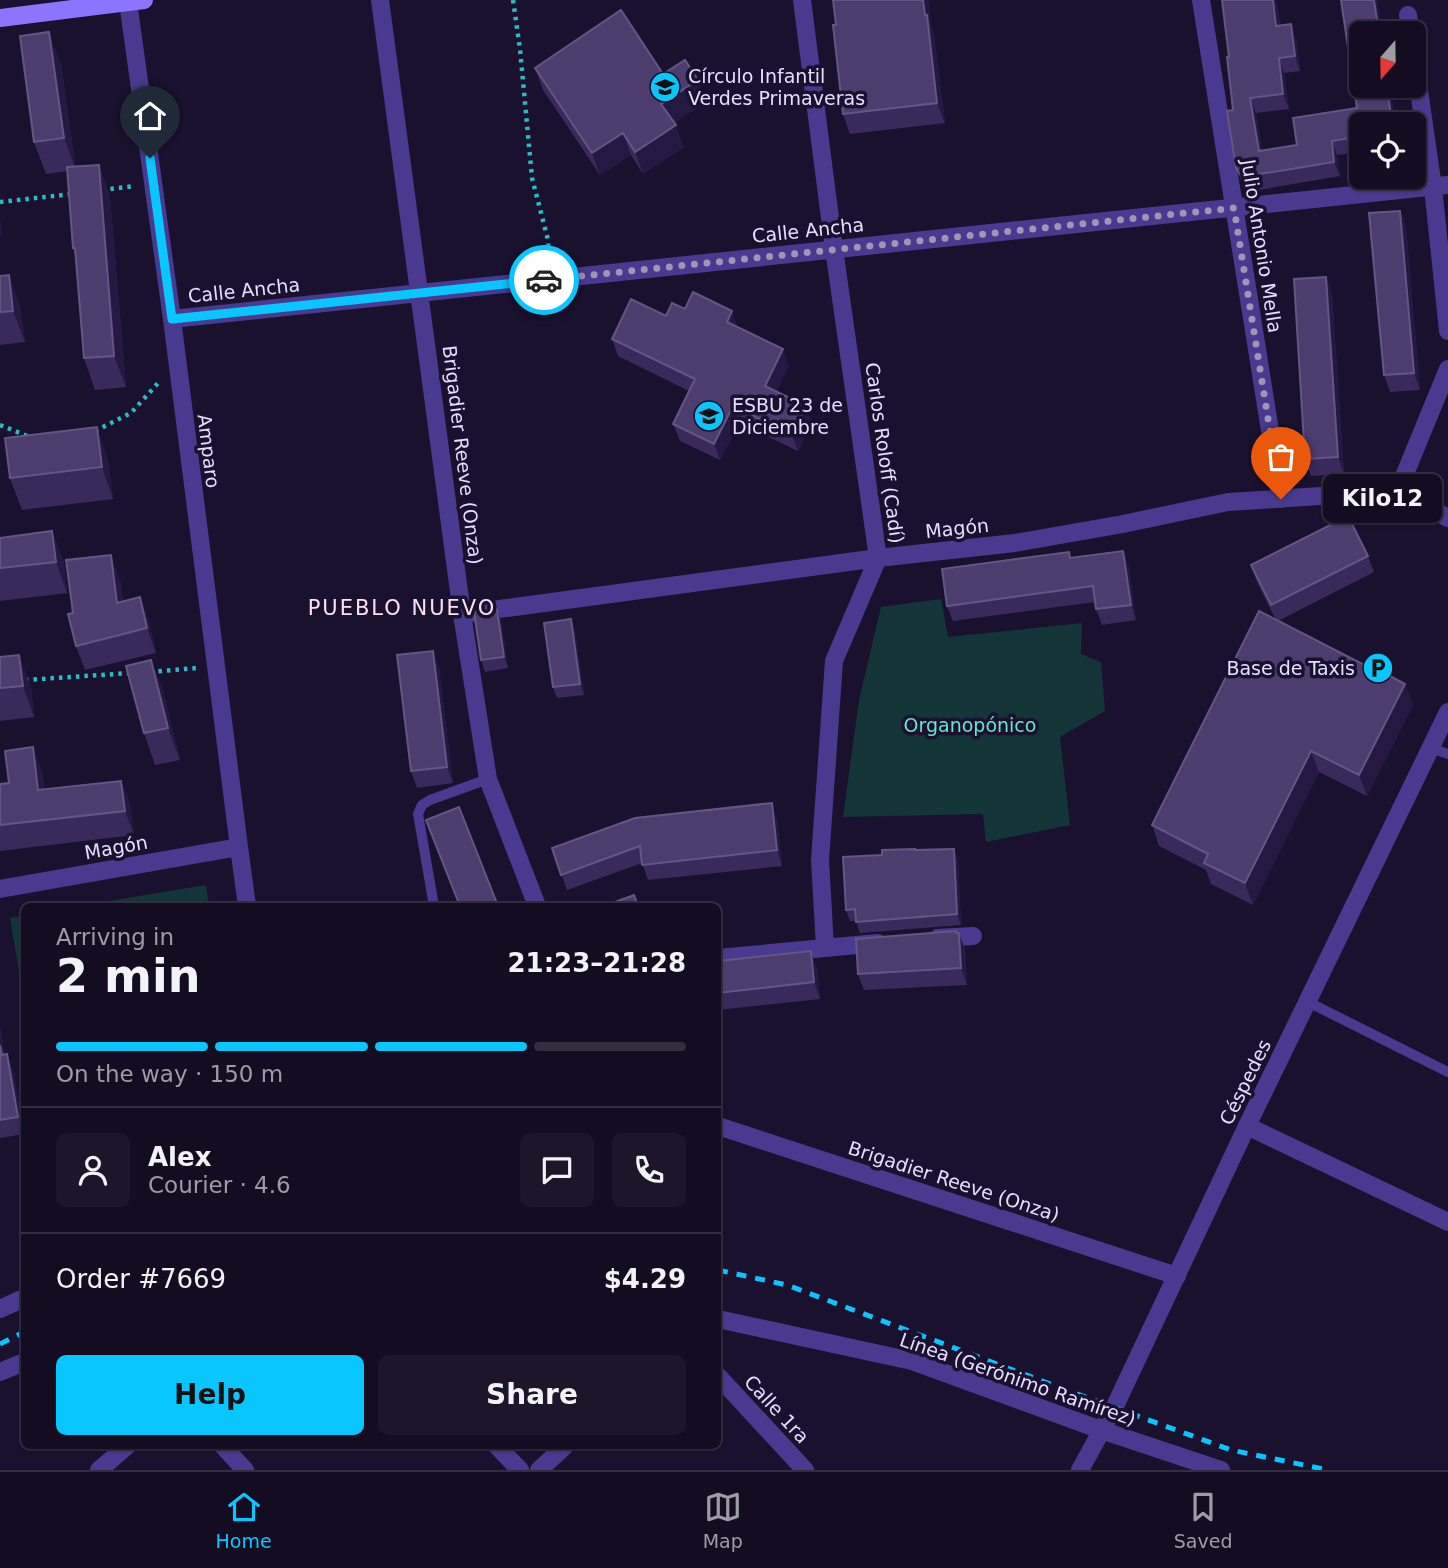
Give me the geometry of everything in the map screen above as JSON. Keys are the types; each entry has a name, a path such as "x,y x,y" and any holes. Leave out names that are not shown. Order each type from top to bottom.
{"main road":[{"path":"0,18 136,1"}],"street":[{"name":"Brigadier Reeve (Onza)","path":"380,0 463,614 488,779 536,903"},
{"name":"Carlos Roloff (Cadí)","path":"802,0 878,558 834,660 820,860 825,947"},
{"name":"Julio Antonio Mella","path":"1201,0 1281,499"},
{"name":"Amparo","path":"136,1 153,184 247,903"},
{"path":"1408,15 1409,21"},
{"path":"1423,98 1441,186 1448,331"},
{"name":"Calle Ancha","path":"172,319 1441,186"},
{"path":"1448,369 1398,491 1448,518"},
{"name":"Magón","path":"463,614 878,558 1015,543 1228,502 1398,491"},
{"name":"Céspedes","path":"1080,1470 1115,1406 1308,1002 1439,751 1448,712"},
{"name":"Magón","path":"0,890 239,847"},
{"path":"919,940 972,936"},
{"path":"721,958 892,942"},
{"path":"1247,1126 1448,1222"},
{"name":"Brigadier Reeve (Onza)","path":"721,1127 1177,1276"},
{"path":"0,1309 21,1299"},
{"name":"Línea (Gerónimo Ramírez)","path":"721,1320 912,1361 1101,1430 1221,1470"},
{"path":"0,1372 21,1363"},
{"name":"Calle 1ra","path":"721,1379 805,1470"},
{"path":"99,1470 124,1449"},
{"path":"226,1449 245,1470"},
{"path":"500,1449 520,1470"},
{"path":"538,1470 562,1449"}],"lane":[{"path":"433,903 418,814 422,805 430,800 488,779"},
{"path":"1308,1002 1448,1072"}],"path":[{"path":"513,0 532,178 548,240 551,279"},
{"path":"89,192 153,184"},
{"path":"0,202 77,193"},
{"path":"85,437 131,413 177,363"},
{"path":"0,425 37,439"},
{"path":"148,672 216,667"},
{"path":"13,681 135,673"}],"green space":[{"name":"Organopónico","path":"941,599 948,637 1082,623 1081,654 1101,662 1105,711 1060,737 1070,825 986,842 983,814 843,817 859,700 881,607"},
{"path":"206,885 209,903 97,903"},
{"path":"21,916 21,984 10,918"}],"building":[{"path":"833,0 923,0 937,103 843,114 833,25 836,25"},
{"path":"1222,0 1273,0 1276,26 1291,24 1295,56 1279,58 1283,94 1250,98 1259,151 1297,145 1293,118 1357,108 1356,98 1389,98 1390,112 1349,112 1349,138 1332,141 1334,162 1242,177 1236,168 1227,111 1233,110"},
{"path":"1341,0 1374,0 1377,21 1349,21 1349,54"},
{"path":"621,10 663,74 685,60 698,80 661,104 676,125 635,152 623,133 592,153 535,68"},
{"path":"49,32 64,138 34,142 20,36"},
{"path":"99,165 114,356 84,358 67,167"},
{"path":"1400,211 1414,373 1384,375 1369,213"},
{"path":"9,275 13,311 0,312 0,276"},
{"path":"1326,277 1338,457 1305,459 1294,279"},
{"path":"693,292 732,311 727,322 783,349 765,386 806,406 792,435 733,406 714,444 673,424 695,379 612,339 631,299 666,316 672,303 685,309"},
{"path":"97,427 102,467 10,478 5,438"},
{"path":"1348,516 1368,556 1271,605 1251,565"},
{"path":"52,531 56,562 0,568 0,538"},
{"path":"1123,551 1131,605 1096,609 1093,586 947,606 942,569 1069,552 1070,558"},
{"path":"111,555 117,603 140,597 147,628 76,646 68,614 73,613 66,560"},
{"path":"497,609 504,657 481,660 474,612"},
{"path":"1259,611 1405,684 1359,775 1311,751 1245,883 1204,863 1208,854 1152,825"},
{"path":"571,619 580,684 553,687 544,623"},
{"path":"433,651 447,767 411,771 397,655"},
{"path":"19,655 23,686 0,688 0,657"},
{"path":"151,660 168,728 144,733 126,666"},
{"path":"33,747 38,790 121,781 125,811 0,825 0,784 9,783 5,751"},
{"path":"772,803 777,850 642,865 640,846 561,875 552,848 635,818"},
{"path":"459,807 497,903 459,903 426,820"},
{"path":"954,849 957,914 856,922 855,909 846,910 843,857 882,855 882,850"},
{"path":"634,895 637,903 612,903"},
{"path":"956,931 959,933 961,968 858,974 856,939"},
{"path":"811,951 814,982 721,993 721,961"},
{"path":"0,1045 2,1055 7,1054 18,1117 0,1120"}],"railway":[{"path":"721,1271 787,1285 1231,1450 1328,1470"},
{"path":"0,1344 21,1334"}],"way so far":[{"path":"544,280 1234,208 1281,499"}],"place":[{"name":"Círculo Infantil Verdes Primaveras","path":"665,87"},
{"name":"ESBU 23 de Diciembre","path":"709,416"},
{"name":"Kilo12","path":"1281,499"},
{"name":"Base de Taxis","path":"1378,668"}],"district":[{"name":"PUEBLO NUEVO","path":"402,608"}],"route":[{"path":"150,158 172,319 544,280"}]}
